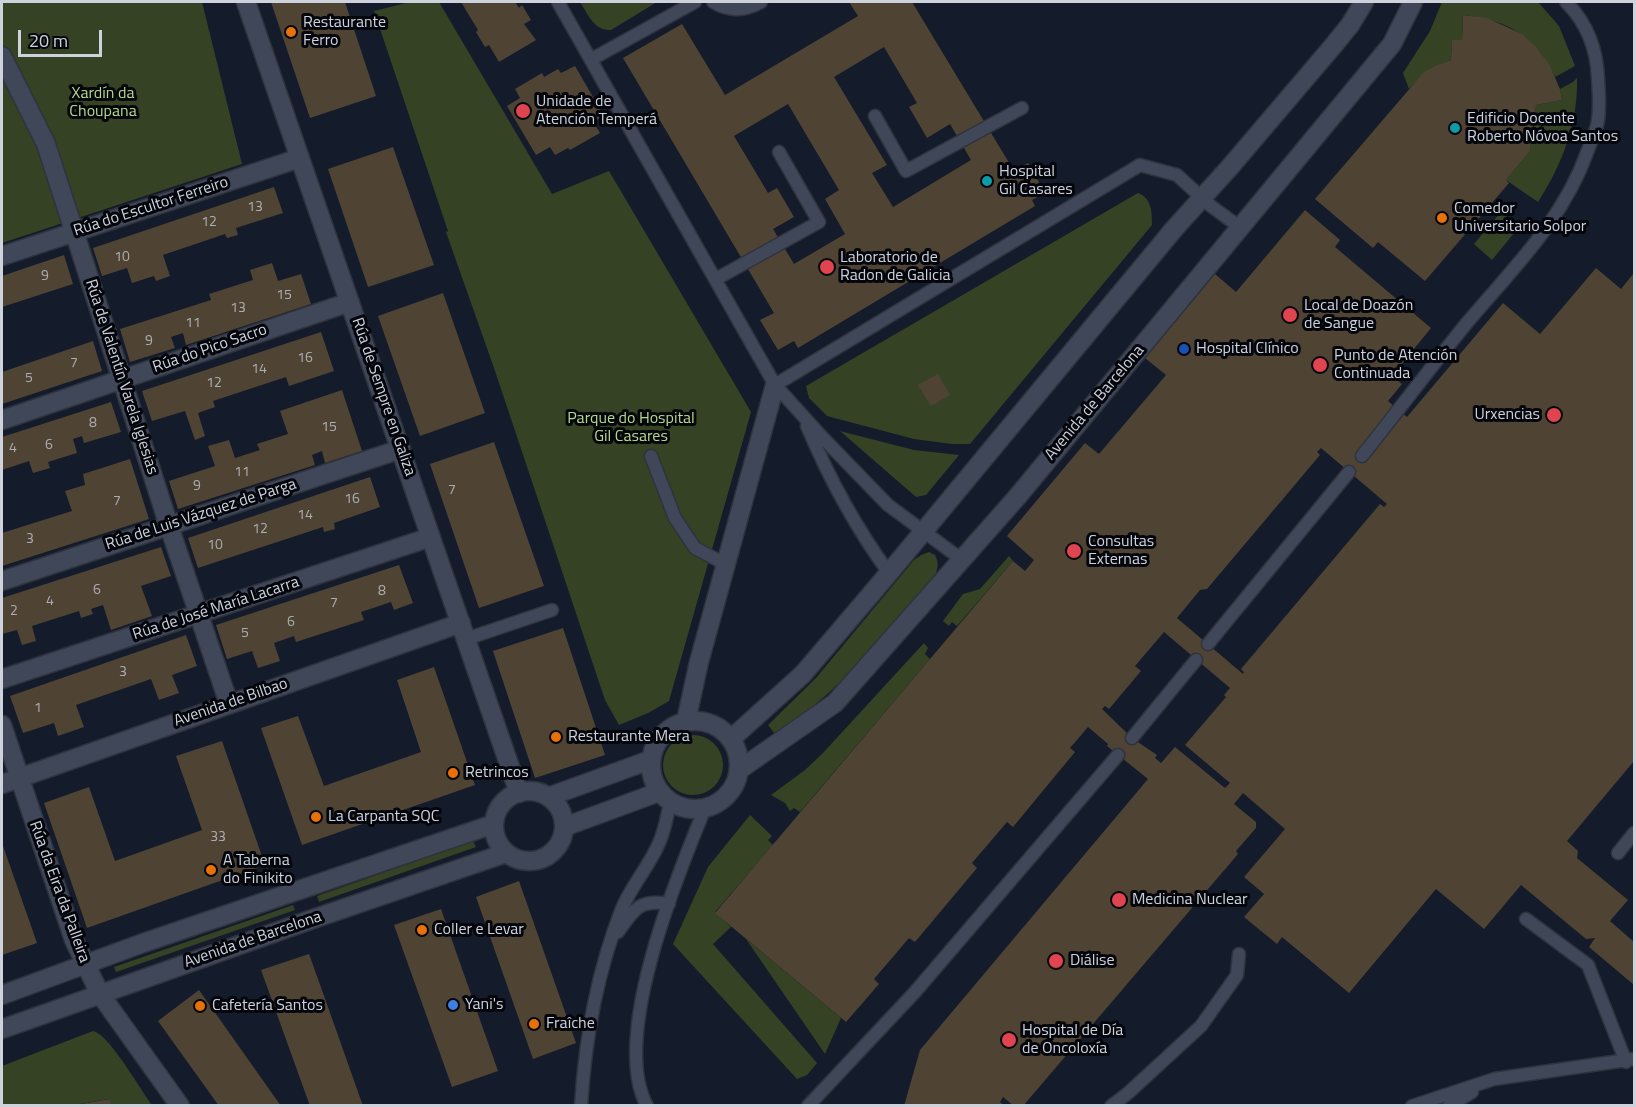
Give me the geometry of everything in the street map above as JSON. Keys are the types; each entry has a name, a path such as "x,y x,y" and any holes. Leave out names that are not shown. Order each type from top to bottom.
{"street":[{"name":"Rúa de Sempre en Galiza","path":"246,2 519,793"},
{"path":"731,739 803,674 1201,197 1230,167 1333,46 1350,25 1364,2"},
{"name":"Avenida de Barcelona","path":"739,770 835,703 1018,496 1392,44 1413,2"},
{"name":"Rúa de Valentín Varela Iglesias","path":"2,56 46,144 229,704"},
{"name":"Rúa do Escultor Ferreiro","path":"2,255 300,158"},
{"name":"Rúa do Pico Sacro","path":"2,420 350,302"},
{"path":"686,721 699,662 775,385"},
{"name":"Rúa de Luis Vázquez de Parga","path":"2,581 401,449"},
{"name":"Rúa de José María Lacarra","path":"2,680 431,537"},
{"name":"Avenida de Bilbao","path":"10,781 229,704 463,631"},
{"path":"686,721 698,721 722,730 731,739 739,759 739,770 736,783 718,803 705,808 693,809 665,797 650,771 650,760 654,746 672,726 686,721"},
{"name":"Rúa da Eira da Palleira","path":"2,725 10,781 85,964 100,994 180,1106"},
{"path":"548,797 650,760"},
{"path":"529,791 548,797 560,810 564,827 562,839 548,856 538,860 515,859 499,844 495,835 494,824 500,808 511,796 519,793 529,791"},
{"path":"564,827 665,797"},
{"name":"Avenida de Barcelona","path":"2,995 143,943 494,824"},
{"name":"Avenida de Barcelona","path":"2,1029 506,852"}],"lane":[{"path":"558,2 775,385 888,505 961,559"},
{"path":"592,59 695,2"},
{"path":"713,2 738,10 750,8 761,2"},
{"path":"1362,456 1466,325 1548,227 1567,199 1581,169 1598,121 1598,68 1591,37 1576,11 1566,2"},
{"path":"875,116 906,171 1022,108"},
{"path":"716,279 819,222 779,152"},
{"path":"775,385 1140,165 1177,175 1241,228"},
{"path":"803,417 826,471 889,573"},
{"path":"651,456 675,518 695,548 727,565"},
{"path":"1208,644 1349,472"},
{"path":"463,631 552,610"},
{"path":"1132,738 1196,660"},
{"path":"808,1106 915,992 1118,755"},
{"path":"581,1106 590,1020 611,942 621,909 660,842 665,797"},
{"path":"647,1106 641,1094 636,1054 642,997 651,955 705,808"},
{"path":"1618,853 1635,833"},
{"path":"611,942 632,912 642,904 653,901 669,904"},
{"path":"1412,1106 1494,1079 1630,1060 1588,965 1526,919"},
{"path":"1110,1106 1162,1063 1201,1026 1238,975 1239,954"},
{"path":"1452,1104 1494,1079"}],"green space":[{"name":"Xardín da Choupana","path":"2,2 202,2 242,164 2,243"},
{"name":"Parque do Hospital Gil Casares","path":"410,2 439,2 552,194 609,171 751,412 669,701 619,725 605,700 446,232 448,231 374,11"},
{"path":"580,2 657,2 611,30 605,30 596,25"},
{"path":"1442,2 1538,2 1559,26 1575,66 1555,77 1539,51 1518,32 1494,21 1463,15 1462,40 1452,40 1451,60 1438,65 1418,79 1409,89 1403,73 1430,31"},
{"path":"1577,78 1572,127 1562,157 1538,202 1506,180 1530,151 1536,105 1562,100 1560,89"},
{"path":"1138,193 1149,202 1152,225 970,444 914,439 827,416 809,398 806,386"},
{"path":"1501,212 1519,227 1492,260 1474,244"},
{"path":"840,431 914,450 959,455 926,495 916,497"},
{"path":"929,552 935,555 937,561 935,576 841,681 799,718 775,734 768,725 816,678 914,560"},
{"path":"1009,556 1013,561 957,626 952,622 949,626 943,621 963,594 980,589"},
{"path":"924,643 928,648 925,654 930,659 800,812 794,808 790,811 785,803 771,795 805,770 822,754"},
{"path":"687,735 699,735 715,743 721,753 723,765 721,777 715,787 699,795 687,795 671,787 663,771 663,759 671,743"},
{"path":"750,815 772,836 768,840 773,845 715,912 731,927 713,944 817,1063 807,1075 797,1079 673,944 708,867"},
{"path":"473,841 476,847 319,902 317,896"},
{"path":"293,905 295,910 116,972 114,967"},
{"path":"746,939 841,1018 825,1054"},
{"path":"93,1031 100,1034 116,1052 152,1105 111,1105 109,1099 74,1105 2,1105 2,1066"}],"building":[{"path":"271,2 345,2 376,96 310,118"},
{"path":"461,2 515,2 519,8 522,5 531,20 524,24 536,40 499,62 489,45 485,47 476,32 478,30"},
{"name":"Hospital Gil Casares","path":"849,2 912,2 1014,171 1028,163 1045,193 1032,200 1035,206 798,348 794,341 778,350 760,320 774,313 623,58 682,24 725,95 858,16","holes":["884,47 917,103 909,107 927,138 950,124 971,160 893,207 872,173 887,165 834,77","788,104 839,190 825,199 845,234 794,264 773,229 794,217 777,188 768,193 734,136"]},
{"name":"Edificio Docente Roberto Nóvoa Santos","path":"1463,15 1487,18 1522,34 1549,64 1560,89 1562,100 1536,105 1530,151 1506,180 1509,183 1425,281 1378,242 1373,248 1315,199 1424,72 1451,60 1452,40 1462,40"},
{"name":"Unidade de Atención Temperá","path":"575,66 604,116 593,122 600,133 570,150 568,148 555,155 550,147 536,155 507,106 520,98 515,89 542,73 544,77 558,69 561,73"},
{"path":"393,147 434,265 368,287 328,169"},
{"path":"274,187 283,213 236,228 238,235 227,238 225,234 163,255 170,276 156,281 154,276 132,283 127,268 102,276 93,248"},
{"path":"1305,210 1340,240 1335,247 1431,328 1392,376 1402,384 1388,401 1407,417 1503,303 1540,334 1596,268 1621,289 1634,273 1634,761 1567,841 1578,851 1577,858 1628,900 1610,921 1634,942 1634,985 1589,947 1595,938 1586,939 1521,885 1484,929 1436,889 1349,993 1282,937 1277,944 1244,917 1264,894 1244,877 1285,829 1243,793 1234,804 1256,822 1256,828 1236,851 1238,854 1023,1106 1014,1106 1003,1097 1000,1102 1001,1106 904,1106 920,1050 1148,779 1107,746 1108,744 1088,727 1070,748 1075,752 1013,827 1007,822 972,863 977,868 915,942 909,938 874,979 879,984 846,1022 715,913 1013,561 1025,571 1034,560 1007,536 1085,443 1099,454 1166,375 1145,358 1215,274 1236,292","holes":["1321,448 1387,504 1384,507 1380,504 1241,669 1243,674 1177,618 1200,590 1207,589 1320,455 1317,452","1164,632 1230,688 1224,695 1226,697 1185,745 1230,783 1225,788 1175,747 1161,763 1155,758 1157,755 1132,738 1102,709 1105,706 1109,709 1141,671 1135,666"]},
{"path":"64,255 73,284 2,307 2,276"},
{"path":"272,263 278,281 301,274 311,304 186,345 183,333 171,337 175,348 130,362 120,329 211,300 209,294 253,280 250,270"},
{"path":"443,293 485,413 420,436 378,316"},
{"path":"321,332 334,371 289,386 286,377 213,401 215,407 198,413 205,436 195,440 185,411 152,421 142,391"},
{"path":"93,341 102,371 2,404 2,372"},
{"path":"938,374 950,395 931,406 918,385"},
{"path":"342,390 362,451 325,463 322,451 312,455 315,465 178,509 169,481 215,466 208,446 229,440 235,458 260,450 257,444 288,434 280,411"},
{"path":"111,402 121,432 84,443 82,436 73,439 77,453 48,462 50,468 33,473 29,461 2,470 2,437"},
{"path":"494,442 544,586 479,608 430,464"},
{"path":"130,459 149,519 2,566 2,533 72,511 65,491 85,485 83,474"},
{"path":"370,477 380,507 334,523 335,529 324,532 323,527 198,568 188,538"},
{"path":"161,547 171,576 141,586 152,616 111,630 103,605 91,609 93,614 81,618 79,611 32,626 36,641 22,645 17,630 2,634 2,598"},
{"path":"399,565 413,603 394,610 391,602 361,612 364,620 296,642 294,636 274,643 280,661 258,668 252,651 227,659 216,625"},
{"path":"563,628 605,755 535,778 493,651"},
{"path":"186,635 197,666 172,675 179,693 159,700 151,679 76,705 84,727 58,736 54,723 23,733 10,696"},
{"path":"434,667 475,785 302,845 261,728 298,716 324,786 421,752 397,680"},
{"path":"222,741 265,865 87,928 44,803 89,787 115,861 202,830 176,756"},
{"path":"2,843 37,943 2,955"},
{"path":"519,881 576,1043 533,1059 476,897"},
{"path":"441,909 498,1071 452,1087 394,925"},
{"path":"309,954 363,1106 310,1106 261,970"},
{"path":"199,990 281,1106 219,1106 158,1021"},
{"path":"110,1099 111,1106 81,1106 81,1104"}],"place":[{"name":"Restaurante Ferro","path":"291,32"},
{"name":"Unidade de Atención Temperá","path":"523,111"},
{"name":"Edificio Docente Roberto Nóvoa Santos","path":"1455,128"},
{"name":"Hospital Gil Casares","path":"987,181"},
{"name":"Comedor Universitario Solpor","path":"1442,218"},
{"name":"Laboratorio de Radon de Galicia","path":"827,267"},
{"name":"Local de Doazón de Sangue","path":"1290,315"},
{"name":"Hospital Clínico","path":"1184,349"},
{"name":"Punto de Atención Continuada","path":"1320,365"},
{"name":"Urxencias","path":"1554,415"},
{"name":"Consultas Externas","path":"1074,551"},
{"name":"Restaurante Mera","path":"556,737"},
{"name":"Retrincos","path":"453,773"},
{"name":"La Carpanta SQC","path":"316,817"},
{"name":"A Taberna do Finikito","path":"211,870"},
{"name":"Medicina Nuclear","path":"1119,900"},
{"name":"Coller e Levar","path":"422,930"},
{"name":"Diálise","path":"1056,961"},
{"name":"Yani's","path":"453,1005"},
{"name":"Cafetería Santos","path":"200,1006"},
{"name":"Fraîche","path":"534,1024"},
{"name":"Hospital de Día de Oncoloxía","path":"1009,1040"}]}
